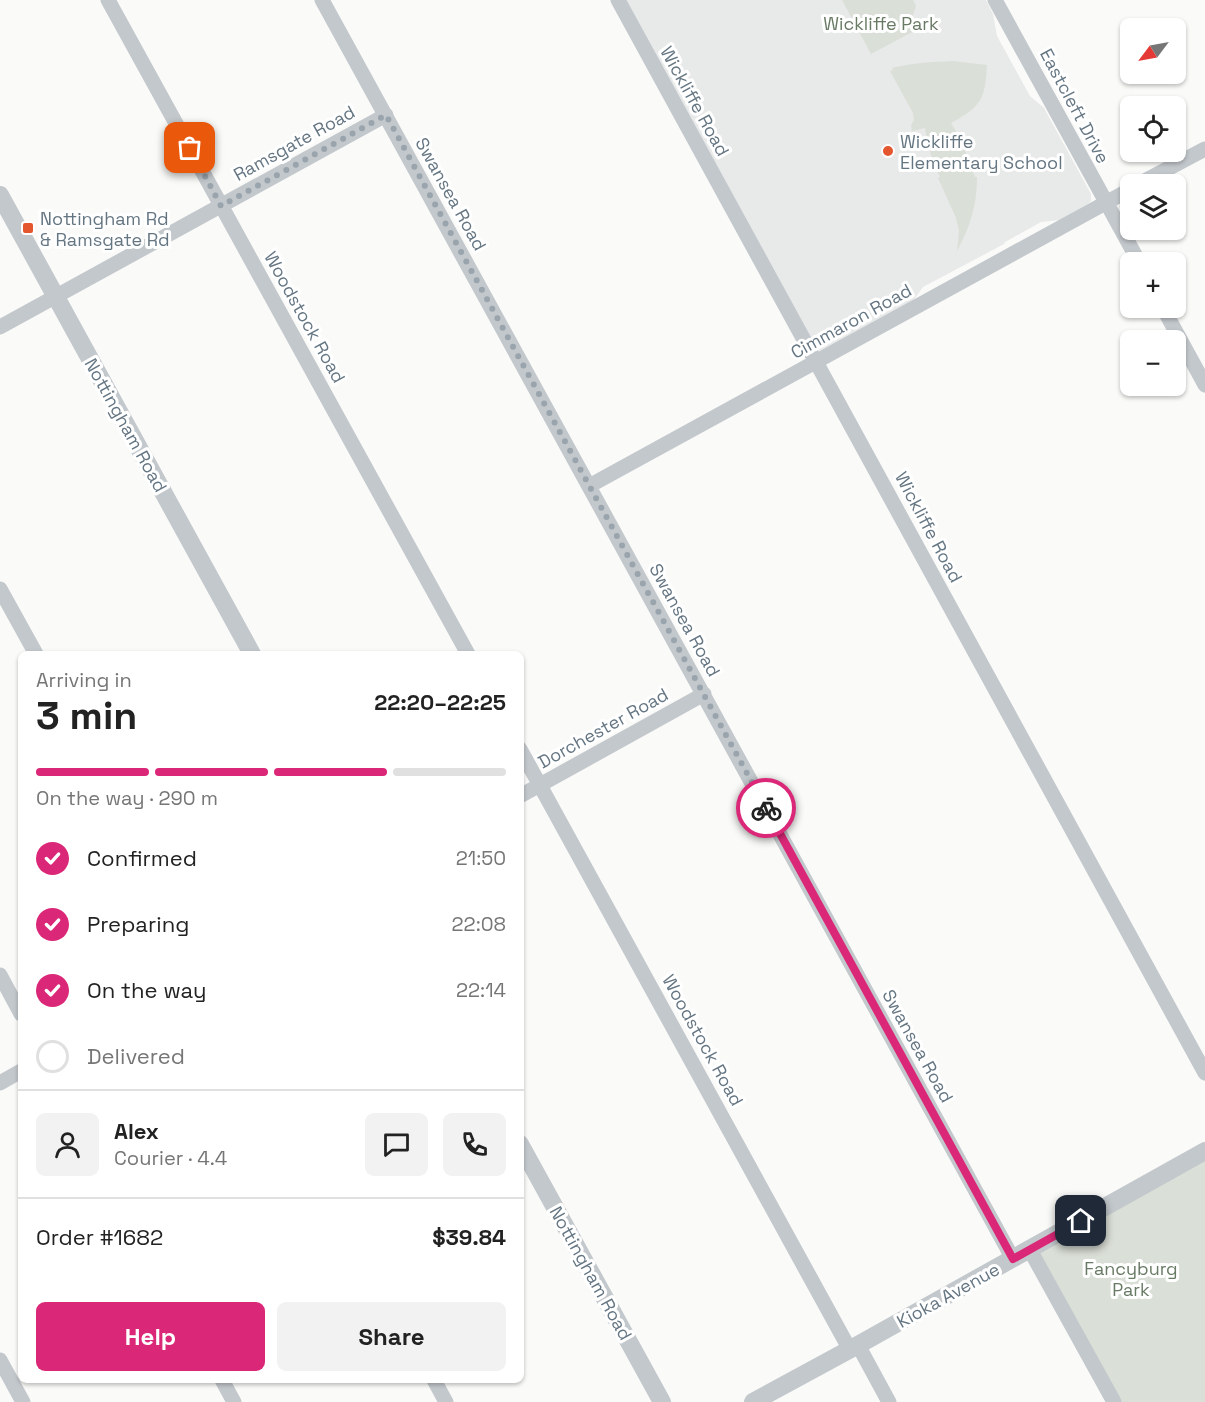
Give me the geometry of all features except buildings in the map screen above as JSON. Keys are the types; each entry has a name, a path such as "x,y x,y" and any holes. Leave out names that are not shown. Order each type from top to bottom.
{"street":[{"name":"Woodstock Road","path":"108,0 466,651"},
{"name":"Swansea Road","path":"322,0 1013,1259"},
{"name":"Wickliffe Road","path":"618,0 1205,1073"},
{"name":"Eastcleft Drive","path":"995,0 1134,252"},
{"name":"Ramsgate Road","path":"0,327 386,115"},
{"path":"1158,174 1205,149"},
{"name":"Nottingham Road","path":"0,195 250,651"},
{"name":"Cimmaron Road","path":"589,486 1120,195"},
{"path":"1168,318 1205,385"},
{"path":"0,589 34,651"},
{"name":"Dorchester Road","path":"524,794 704,694"},
{"name":"Woodstock Road","path":"524,757 854,1347 889,1402"},
{"path":"0,975 18,1008"},
{"path":"0,1083 18,1073"},
{"name":"Nottingham Road","path":"524,1151 662,1402"},
{"name":"Kioka Avenue","path":"753,1402 1205,1151"},
{"path":"1030,1250 1114,1402"},
{"path":"0,1360 23,1402"},
{"path":"224,1383 234,1402"},
{"path":"436,1383 446,1402"}],"shaded area":[{"name":"Wickliffe Elementary School","path":"626,0 986,0 993,14 997,36 1030,96 1044,108 1091,194 1091,201 1060,220 1041,222 923,287 913,301 822,351 818,350"}],"green space":[{"name":"Wickliffe Park","path":"842,0 913,0 916,6 910,24 914,31 871,54"},
{"path":"953,61 987,65 985,86 980,100 969,112 951,123 960,138 975,177 977,177 972,216 957,251 959,231 956,218 938,178 940,177 932,160 925,128 912,131 913,113 890,71 893,70 892,68 907,65"},
{"name":"Fancyburg Park","path":"1205,1151 1205,1402 1114,1402 1030,1250"}],"way so far":[{"path":"190,148 221,206 386,115 766,808"}],"place":[{"name":"Wickliffe Elementary School","path":"888,151"},
{"name":"Nottingham Rd & Ramsgate Rd","path":"28,228"}],"route":[{"path":"766,808 1013,1259 1081,1221"}]}
